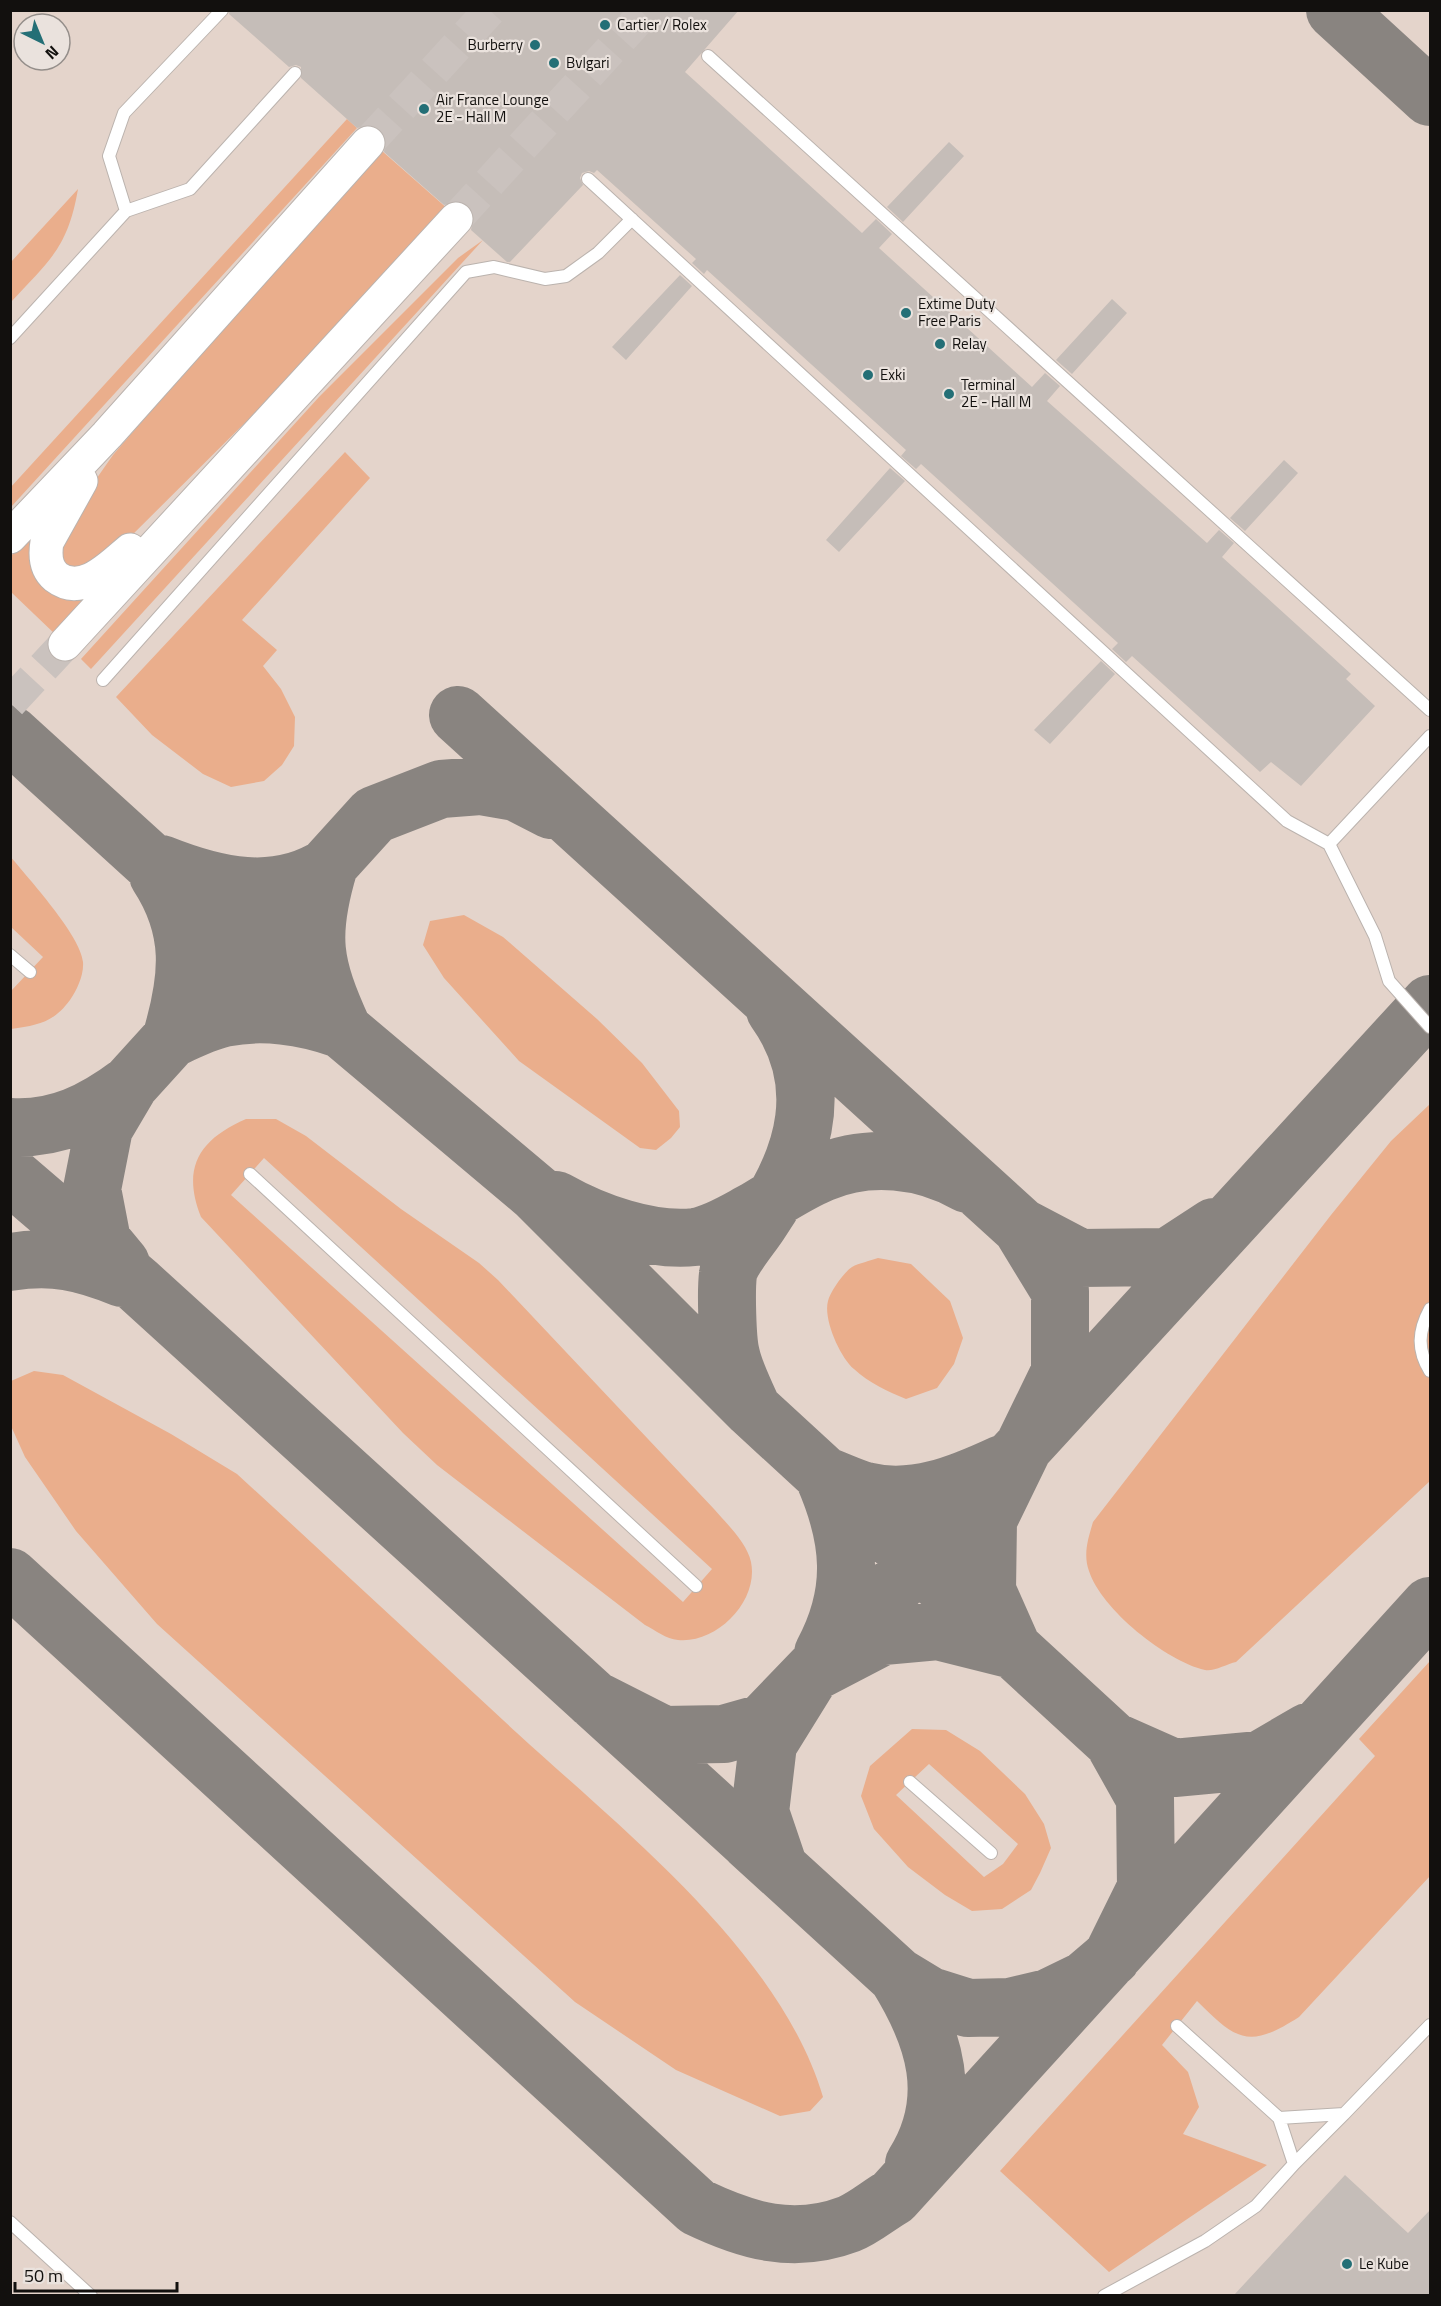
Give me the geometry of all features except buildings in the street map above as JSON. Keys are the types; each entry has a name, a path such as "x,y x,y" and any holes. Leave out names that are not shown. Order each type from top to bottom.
{"main road":[{"path":"10,537 107,435 368,143"},
{"path":"66,644 456,219"},
{"path":"107,435 47,542 47,564 52,573 65,582 75,584 97,577 232,462"}],"lane":[{"path":"126,211 109,156 124,113 222,10"},
{"path":"708,56 1431,711"},
{"path":"10,338 126,211 190,189 295,73"},
{"path":"588,179 1287,821 1329,844 1375,936 1389,981 1431,1027"},
{"path":"103,680 466,272 494,267 545,279 566,276 598,254 632,219"},
{"path":"1329,844 1431,736"},
{"path":"10,955 30,972"},
{"path":"250,1174 696,1586"},
{"path":"1431,1309 1424,1320 1419,1344 1422,1358 1431,1371"},
{"path":"910,1782 991,1853"},
{"path":"1104,2295 1205,2241 1256,2206 1294,2164 1431,2025"},
{"path":"1177,2026 1280,2118 1294,2164"},
{"path":"1280,2118 1344,2115"},
{"path":"10,2222 91,2295"}],"shaded area":[{"path":"11,11 1430,11 1430,2295 11,2296"},
{"path":"347,119 357,128 11,507 10,488"},
{"path":"382,151 449,210 282,386 115,552 82,574 55,558 64,525 113,455 285,256"},
{"path":"78,189 69,226 55,252 11,302 11,262"},
{"path":"483,240 91,669 81,659 319,397 458,258"},
{"path":"345,452 370,478 242,620 277,650 263,666 281,689 295,717 294,746 282,765 264,781 231,787 203,774 152,735 116,697"},
{"path":"34,532 36,549 99,589 57,636 11,592 10,557"},
{"path":"10,856 64,923 80,951 83,962 77,987 64,1008 44,1022 11,1029 11,991 43,957 11,927"},
{"path":"464,915 503,937 597,1019 642,1063 679,1111 680,1127 671,1138 656,1150 640,1148 519,1061 444,978 423,945 430,921"},
{"path":"1430,1104 1430,1481 1236,1662 1208,1670 1189,1665 1154,1645 1137,1631 1121,1617 1096,1586 1086,1559 1093,1522 1331,1215 1391,1141"},
{"path":"246,1119 276,1119 306,1136 401,1209 479,1263 498,1280 714,1509 741,1541 749,1555 752,1577 742,1605 732,1617 707,1635 693,1639 678,1640 661,1634 645,1625 437,1465 403,1433 201,1217 195,1199 194,1169 206,1146 230,1127","holes":["264,1158 712,1569 683,1602 231,1195"]},
{"path":"878,1258 911,1264 950,1301 963,1338 954,1364 937,1388 906,1399 872,1383 854,1369 838,1347 828,1318 829,1297 841,1278 852,1267"},
{"path":"34,1371 63,1375 171,1434 237,1474 650,1854 736,1945 773,1994 802,2044 823,2097 810,2111 780,2116 676,2070 575,2002 157,1624 76,1531 25,1457 11,1426 11,1381"},
{"path":"1430,1661 1430,1876 1299,2017 1282,2027 1268,2034 1255,2037 1244,2036 1223,2025 1197,2001 1162,2045 1188,2072 1199,2107 1183,2134 1267,2165 1109,2272 1000,2171 1375,1756 1359,1739"},
{"path":"912,1729 946,1730 980,1751 1025,1794 1044,1824 1051,1848 1031,1890 1002,1909 972,1911 945,1895 908,1867 874,1829 861,1796 870,1766","holes":["929,1764 1018,1844 1003,1864 984,1877 896,1795"]}],"taxiway":[{"path":"1335,10 1430,97"},
{"path":"458,715 1021,1227 1080,1258 1168,1257 1214,1227"},
{"path":"10,734 251,953 536,1193 752,1409 1113,1741 1174,1768 1260,1760 1308,1732"},
{"path":"121,1264 102,1241 92,1189 104,1128 130,1084 374,815 441,789 480,786 516,792 551,810"},
{"path":"161,864 203,878 246,886 288,883 309,877 329,866"},
{"path":"329,866 318,912 317,950 325,986 343,1030"},
{"path":"158,875 178,915 185,955 182,995 171,1039"},
{"path":"593,1699 664,1735 724,1734 763,1723 917,1563 1430,1004"},
{"path":"751,1406 735,1368 730,1348 727,1315 728,1274 732,1263 759,1224 789,1172 804,1118 805,1091 801,1064 791,1037 775,1010"},
{"path":"171,1039 217,1020 253,1015 297,1018 340,1029"},
{"path":"10,1127 44,1125 74,1117 103,1103 130,1084"},
{"path":"556,1200 588,1216 623,1229 678,1238 695,1237 718,1230 813,1177 858,1163 877,1161 914,1164 933,1169 967,1184"},
{"path":"10,1175 137,1284 779,1868"},
{"path":"1011,1645 987,1591 988,1520 1060,1372 1060,1291 1021,1227"},
{"path":"10,1262 40,1259 67,1261 122,1278"},
{"path":"826,1476 865,1491 901,1495 935,1490 1002,1464"},
{"path":"823,1653 841,1608 846,1565 840,1522 824,1477"},
{"path":"10,1577 697,2207 734,2223 790,2234 809,2234 849,2224 893,2197 1430,1606"},
{"path":"779,1868 760,1812 768,1744 812,1673 883,1636 938,1631 1010,1649"},
{"path":"749,1841 897,1976 930,1996 968,2008 1010,2007 1048,1998 1085,1980 1112,1957 1146,1888 1145,1798 1113,1741"},
{"path":"897,1976 921,2022 930,2045 935,2068 937,2092 934,2116 927,2140 914,2164"}],"tunnel":[{"path":"368,143 490,10"},
{"path":"456,219 647,10"},
{"path":"10,703 65,644"}],"place":[{"name":"Cartier / Rolex","path":"605,25"},
{"name":"Burberry","path":"535,45"},
{"name":"Bvlgari","path":"554,63"},
{"name":"Air France Lounge 2E - Hall M","path":"424,109"},
{"name":"Extime Duty Free Paris","path":"906,313"},
{"name":"Relay","path":"940,344"},
{"name":"Exki","path":"868,375"},
{"name":"Terminal 2E - Hall M","path":"949,394"},
{"name":"Le Kube","path":"1347,2264"}]}
